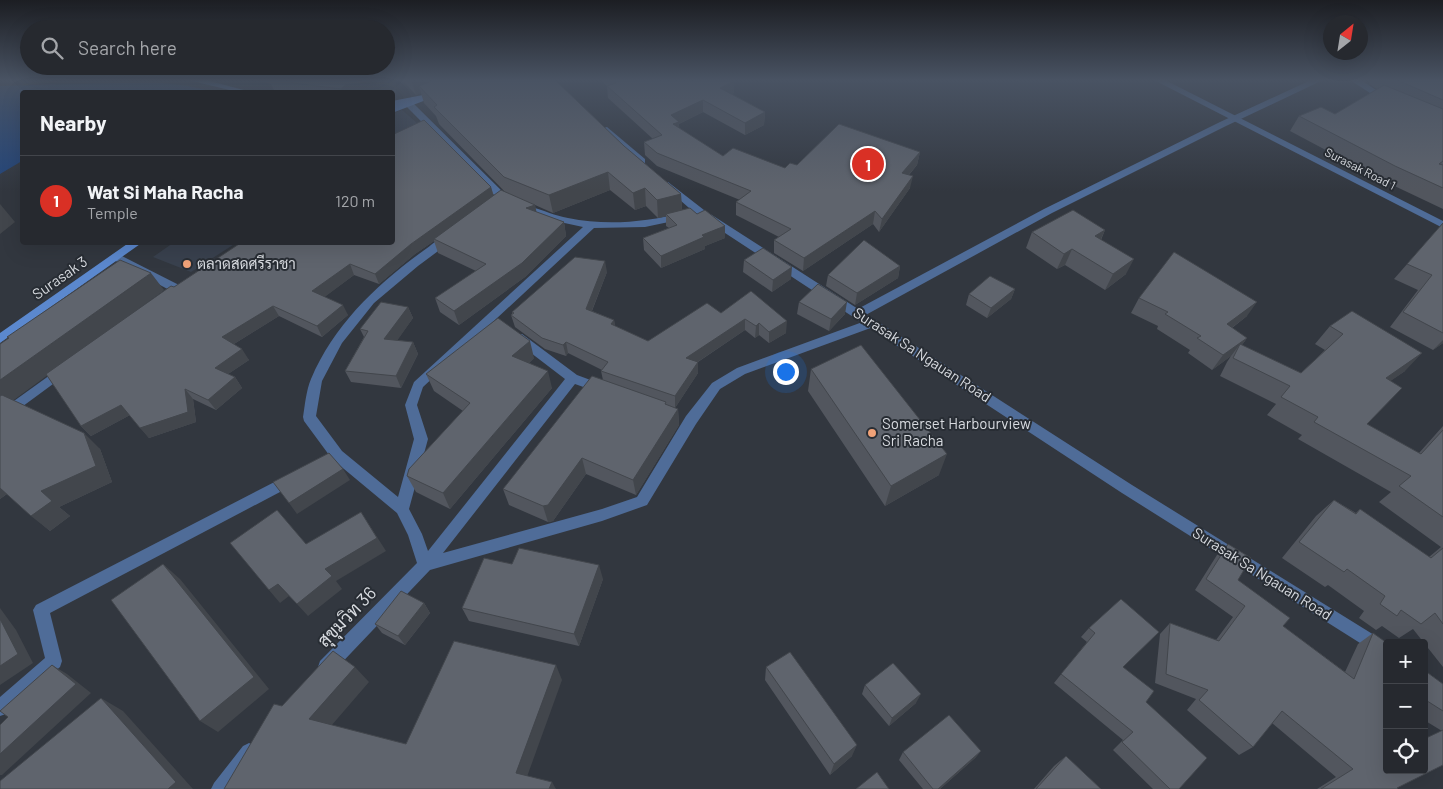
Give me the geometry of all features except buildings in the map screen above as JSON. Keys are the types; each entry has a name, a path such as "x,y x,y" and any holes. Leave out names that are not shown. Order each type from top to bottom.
{"main road":[{"name":"Surasak 3","path":"0,339 134,245"}],"street":[{"path":"419,117 499,201 543,215 590,226 625,226 658,223 700,212"},
{"name":"Surasak Road 1","path":"1230,117 1443,225"},
{"path":"858,314 1048,211 1239,117"},
{"path":"603,126 646,165"},
{"name":"Surasak Sa Ngauan Road","path":"661,178 700,212 1119,484 1383,649"},
{"path":"402,510 421,438 411,405 418,385 590,226"},
{"path":"462,228 414,263 370,300 337,341 316,381 308,416 337,455 380,489 402,510 415,534 425,565 602,515 642,500 687,418 716,386 741,372 872,323"},
{"path":"116,257 173,292 189,281"},
{"path":"490,317 572,378 609,391"},
{"path":"0,418 71,365"},
{"name":"สุขุมวิท 36","path":"318,676 425,565 572,378"},
{"path":"320,464 337,455"},
{"path":"0,708 54,661 41,610 302,474"},
{"path":"220,789 259,738"}],"shaded area":[{"path":"0,117 20,117 20,162 0,174"},
{"path":"395,117 410,117 417,123 395,138"},
{"name":"ตลาดสดศรีราชา","path":"170,245 233,245 191,272 153,257"}],"place":[{"name":"Wat Si Maha Racha","path":"868,164"},
{"name":"ตลาดสดศรีราชา","path":"187,264"},
{"name":"Somerset Harbourview Sri Racha","path":"872,433"}]}
